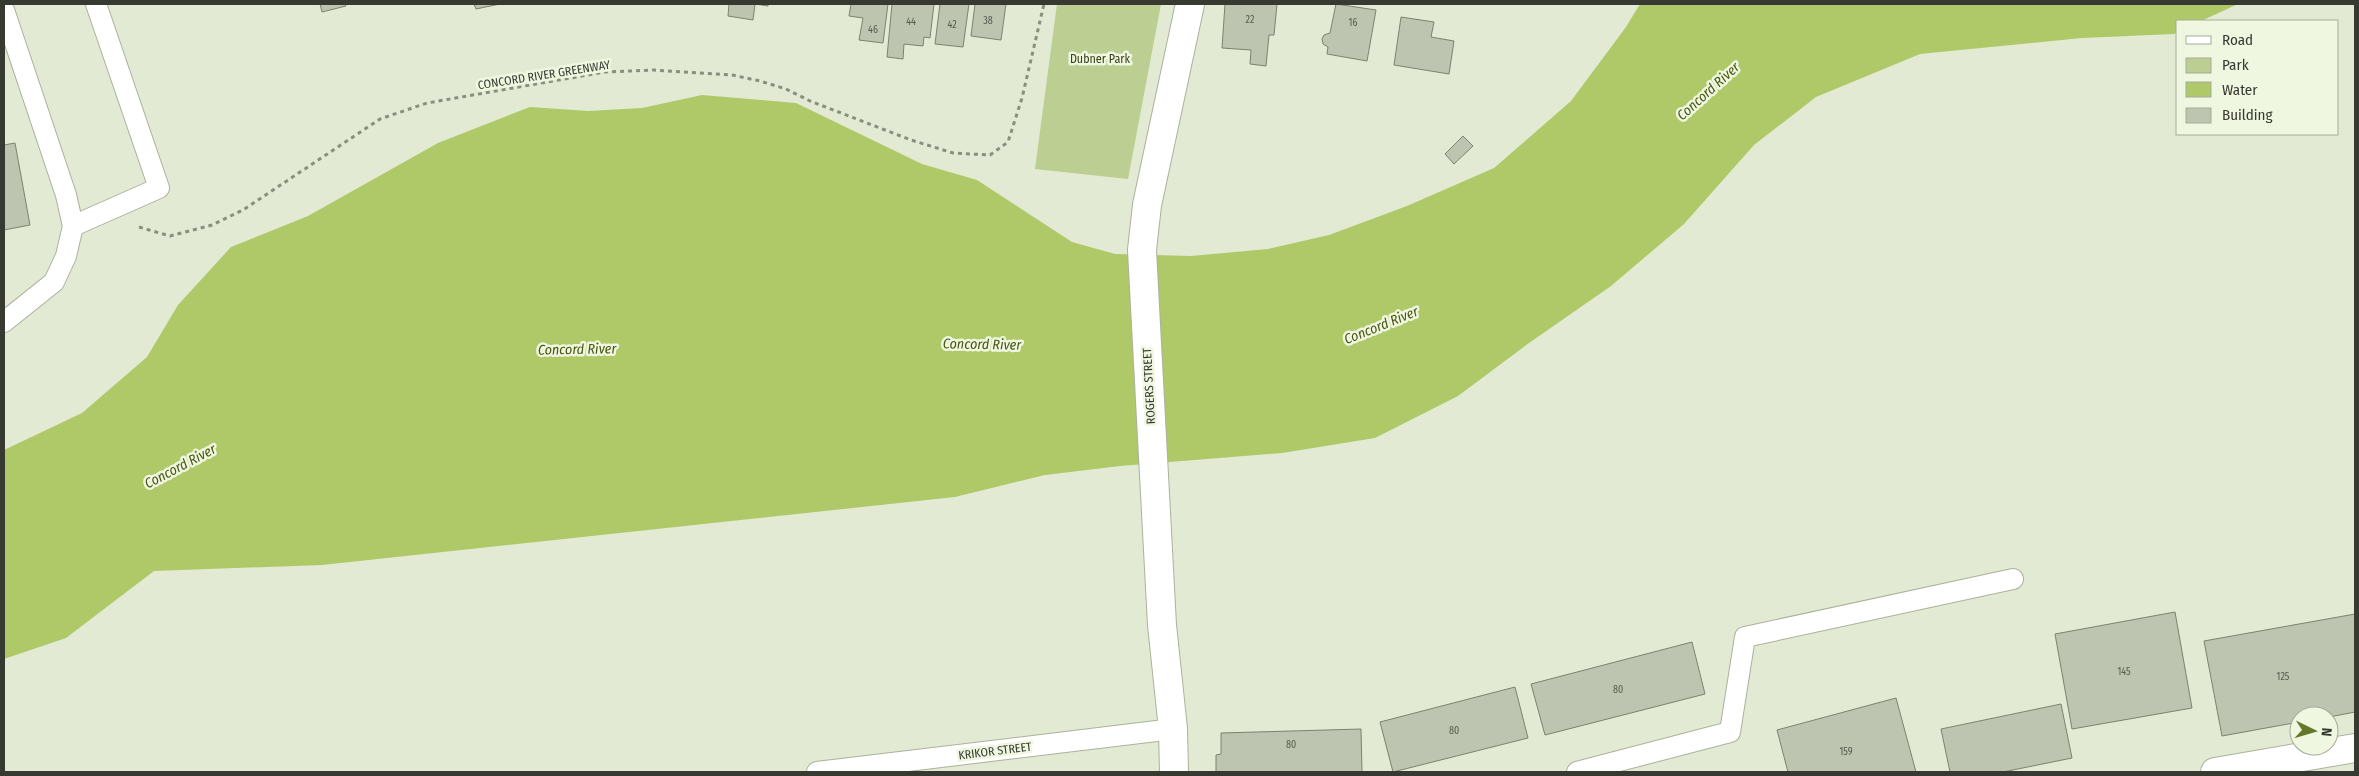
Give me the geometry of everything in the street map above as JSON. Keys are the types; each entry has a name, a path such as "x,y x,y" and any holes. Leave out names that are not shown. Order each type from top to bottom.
{"street":[{"name":"ROGERS STREET","path":"1174,772 1173,729 1162,625 1142,250 1147,205 1190,4"},
{"path":"2215,772 2355,748"}],"lane":[{"path":"73,226 159,188 96,4"},
{"path":"4,10 66,195 73,226 66,256 54,282 4,322"},
{"path":"1577,772 1730,732 1745,637 2013,579"},
{"name":"KRIKOR STREET","path":"817,772 1173,729"}],"path":[{"name":"CONCORD RIVER GREENWAY","path":"119,206 137,227 170,236 192,231 212,225 243,210 380,119 427,103 605,72 664,71 732,75 760,81 786,89 810,101 911,140 953,152 990,155 1008,142 1022,98 1044,4"}],"green space":[{"name":"Dubner Park","path":"1057,4 1161,4 1128,179 1035,169"}],"water":[{"name":"Concord River","path":"1640,4 2238,4 2203,20 2176,20 2176,33 2174,34 2082,38 1920,54 1816,97 1754,145 1684,224 1611,286 1529,343 1458,396 1375,438 1282,453 1120,466 1045,475 955,497 322,565 154,571 66,638 4,659 4,450 82,413 147,357 178,305 231,247 308,216 438,143 530,107 588,111 642,108 702,95 796,103 922,164 977,180 1072,242 1115,254 1191,256 1268,249 1329,235 1407,206 1494,168 1571,101 1626,27"}],"building":[{"path":"320,4 345,4 346,6 322,12"},
{"path":"474,4 500,4 476,9"},
{"path":"729,4 755,4 753,20 728,16"},
{"path":"851,4 888,4 883,43 859,40 863,18 849,16"},
{"path":"892,4 934,4 930,38 924,37 923,46 904,44 903,59 887,57"},
{"path":"940,4 969,4 963,47 935,44"},
{"path":"975,4 1006,4 1001,40 971,36"},
{"path":"1225,4 1277,4 1274,35 1269,35 1266,66 1250,64 1251,50 1222,48"},
{"path":"1336,4 1376,10 1367,61 1327,54 1328,47 1323,44 1322,39 1324,35 1330,33"},
{"path":"1401,17 1434,22 1431,37 1454,41 1449,74 1394,65"},
{"path":"1463,136 1473,146 1454,164 1445,154"},
{"path":"15,143 30,225 4,230 4,145"},
{"path":"2175,612 2192,708 2072,729 2055,634"},
{"path":"2355,614 2355,712 2339,715 2339,706 2289,706 2289,724 2222,736 2204,641"},
{"path":"1692,642 1705,694 1545,735 1531,684"},
{"path":"1515,687 1528,738 1393,772 1380,722"},
{"path":"1896,698 1916,772 1788,772 1777,730"},
{"path":"2061,704 2072,758 2003,772 1950,772 1941,729"},
{"path":"1361,729 1362,772 1216,772 1216,755 1221,754 1221,733"}]}
